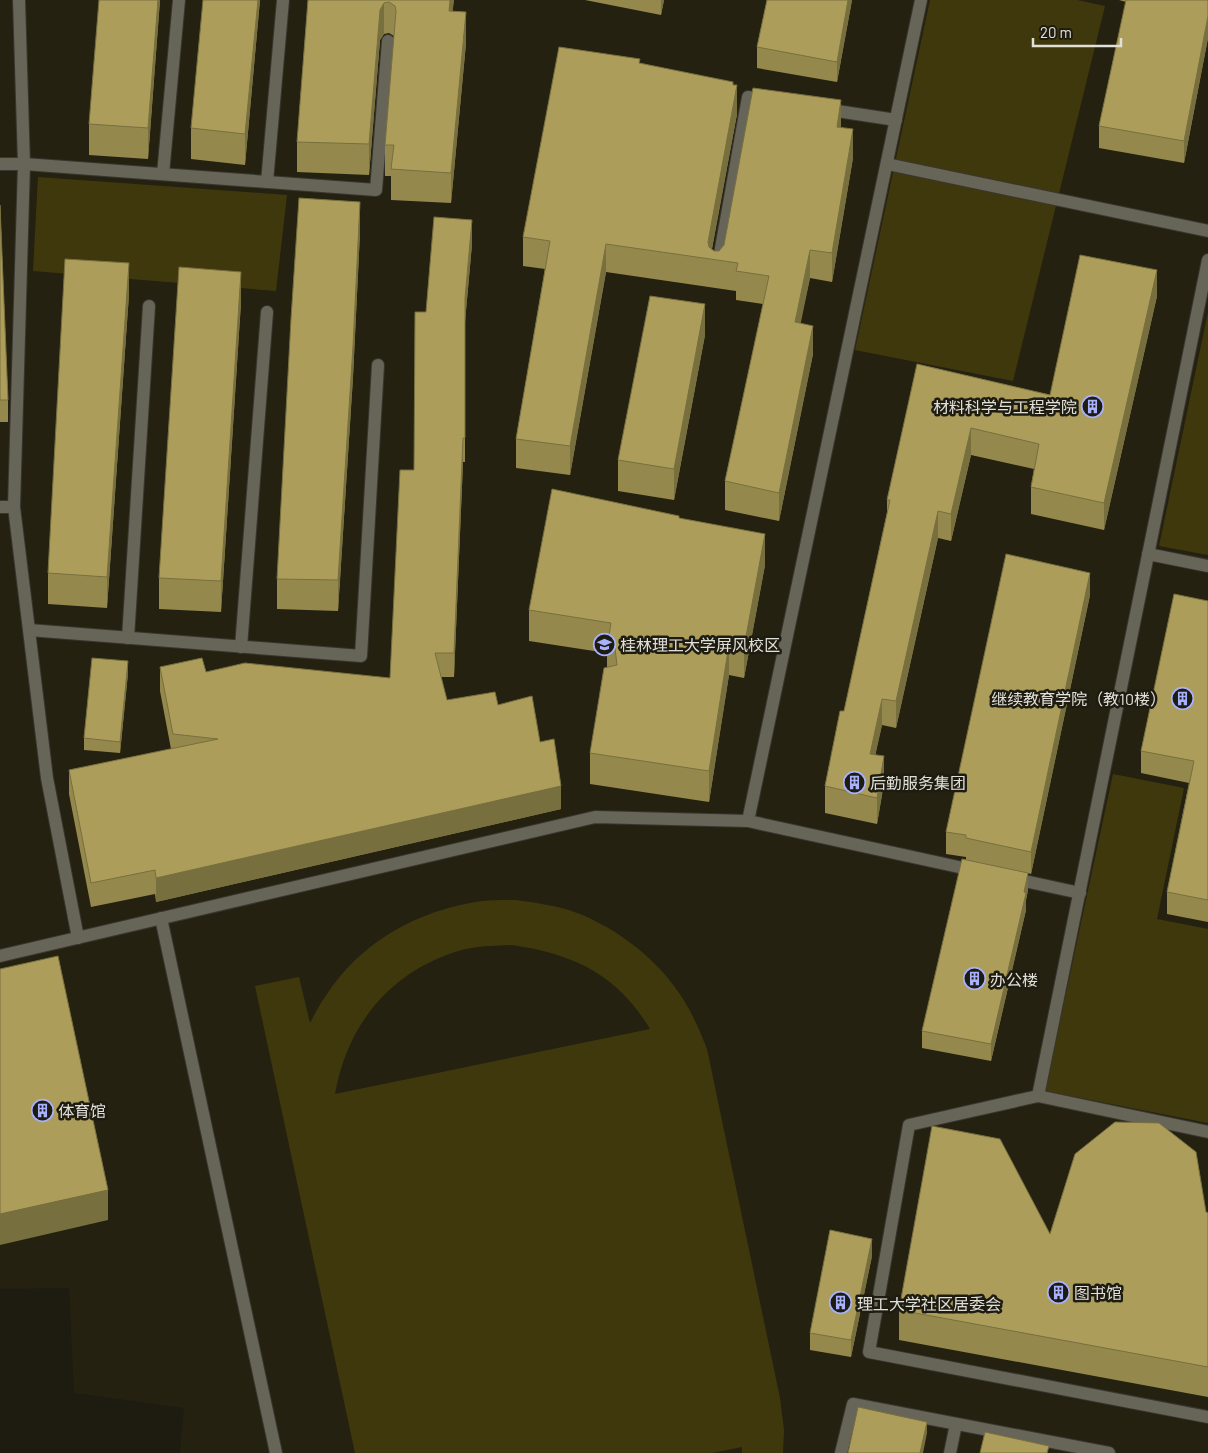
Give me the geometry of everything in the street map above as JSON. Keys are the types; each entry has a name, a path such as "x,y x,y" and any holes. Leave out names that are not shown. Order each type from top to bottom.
{"lane":[{"path":"19,0 24,164 14,507 47,778 78,938"},
{"path":"164,174 179,0"},
{"path":"267,182 283,0"},
{"path":"748,821 921,0"},
{"path":"0,164 24,164 376,190 388,41"},
{"path":"716,272 748,97 778,102"},
{"path":"807,106 896,120"},
{"path":"887,164 1208,231"},
{"path":"1038,1096 1208,260"},
{"path":"128,638 150,306"},
{"path":"241,647 267,312"},
{"path":"28,630 361,656 378,365"},
{"path":"0,507 14,507"},
{"path":"1148,554 1208,566"},
{"path":"0,956 594,817 748,821 1080,893"},
{"path":"160,918 276,1453"},
{"path":"1208,1132 1038,1096 909,1124 869,1352 1208,1417"},
{"path":"841,1453 853,1404 1077,1450 1109,1453"},
{"path":"950,1453 956,1424"}],"shaded area":[{"name":"桂林理工大学屏风校区","path":"0,0 1208,0 1208,1453 180,1453 184,1408 74,1393 69,1288 0,1289"},
{"path":"930,0 1077,0 1105,6 1013,381 855,350"},
{"path":"38,177 287,195 276,291 33,271"},
{"path":"1208,312 1208,555 1159,546"},
{"path":"1113,774 1184,788 1157,919 1208,929 1208,1123 1045,1091"},
{"path":"516,900 572,911 598,922 615,932 632,944 662,971 686,1003 697,1024 707,1049 780,1398 784,1430 783,1453 742,1453 742,1447 712,1453 355,1453 255,986 299,977 310,1023 339,977 373,945 393,932 413,921 458,905 482,901","holes":["512,945 534,949 574,961 608,981 623,994 650,1029 335,1094 349,1046 361,1025 374,1006 410,974 431,962 455,952 469,949"]}],"building":[{"path":"99,0 158,0 148,128 89,124"},
{"path":"203,0 258,0 245,134 191,128"},
{"path":"308,0 450,0 449,11 466,12 451,173 391,169 394,145 385,145 396,11 395,6 389,2 384,3 380,10 369,144 297,142"},
{"path":"767,0 848,0 837,62 757,47"},
{"path":"1126,0 1208,0 1208,16 1184,141 1099,126"},
{"path":"559,47 640,59 639,63 733,82 733,85 737,85 708,242 709,247 714,251 719,251 724,245 753,88 841,100 837,127 853,129 832,253 810,250 795,322 813,326 779,493 725,481 769,276 736,271 738,263 606,244 570,446 516,439 550,241 523,237"},
{"path":"299,198 360,202 338,580 277,579"},
{"path":"0,205 8,400 0,400"},
{"path":"434,217 472,220 465,298 465,438 463,438 454,653 435,653 447,700 495,692 498,705 532,696 540,742 554,739 561,786 156,878 155,870 91,883 69,770 218,739 173,734 160,667 202,658 206,672 245,663 390,678 400,470 414,470 415,312 426,312"},
{"path":"1080,255 1157,270 1104,503 1031,487 1039,444 971,428 951,514 938,511 896,701 882,699 870,754 884,756 877,798 825,786 840,711 844,711 890,500 887,500 917,364 1050,395"},
{"path":"65,259 129,263 107,577 48,573"},
{"path":"179,267 241,272 221,581 159,578"},
{"path":"650,296 705,304 674,469 618,460"},
{"path":"552,489 679,516 679,518 765,534 744,647 729,644 709,771 590,753 604,668 617,665 615,648 607,648 611,623 529,610"},
{"path":"1006,554 1090,573 1031,852 966,838 966,835 946,832"},
{"path":"1174,594 1208,601 1208,900 1167,892 1194,761 1141,751"},
{"path":"92,658 128,661 120,742 84,738"},
{"name":"办公楼","path":"962,859 1028,873 1024,892 1026,893 991,1044 922,1031"},
{"name":"体育馆","path":"58,956 108,1190 0,1214 0,969"},
{"name":"图书馆","path":"1115,1122 1159,1123 1196,1152 1206,1212 1208,1213 1208,1367 899,1310 932,1126 1000,1139 1050,1234 1075,1154"},
{"name":"理工大学社区居委会","path":"830,1230 872,1239 851,1340 810,1333"},
{"path":"858,1407 927,1422 920,1453 848,1453"},
{"path":"985,1432 1049,1446 1047,1453 980,1453"}],"place":[{"name":"材料科学与工程学院","path":"1093,406"},
{"name":"桂林理工大学屏风校区","path":"604,644"},
{"name":"继续教育学院（教10楼）","path":"1182,698"},
{"name":"后勤服务集团","path":"854,782"},
{"name":"办公楼","path":"974,979"},
{"name":"体育馆","path":"42,1110"},
{"name":"图书馆","path":"1058,1292"},
{"name":"理工大学社区居委会","path":"841,1303"}]}
